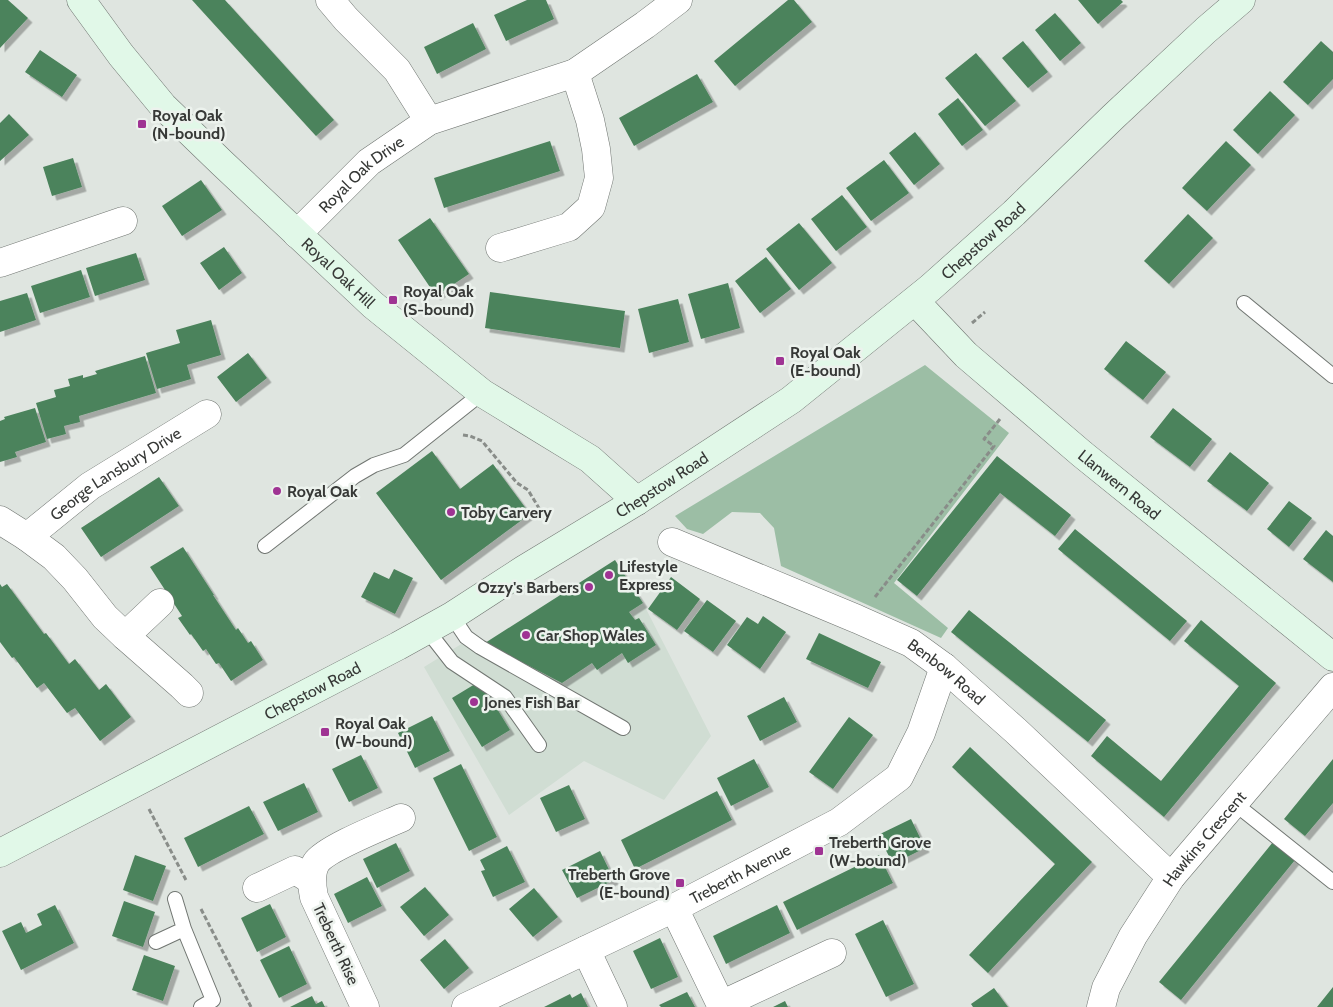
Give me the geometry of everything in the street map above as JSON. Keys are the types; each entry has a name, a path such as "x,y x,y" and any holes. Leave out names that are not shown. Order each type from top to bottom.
{"main road":[{"name":"Royal Oak Hill","path":"81,0 120,55 163,106 373,305 482,393 590,459 637,500"},
{"name":"Chepstow Road","path":"0,854 452,616 637,500 791,400 915,301 1014,213 1113,117 1240,0"},
{"name":"Llanwern Road","path":"915,301 966,354 1082,454 1333,657"}],"street":[{"path":"330,0 346,19 397,70 429,121"},
{"name":"Royal Oak Drive","path":"297,234 370,162 429,121 575,73 678,0"},
{"path":"500,248 569,226 591,207 599,178 596,149 590,120 575,73"},
{"path":"0,263 123,221"},
{"name":"George Lansbury Drive","path":"28,537 90,486 207,414"},
{"path":"0,520 28,537 54,557 75,579 105,617 189,693"},
{"name":"Benbow Road","path":"672,542 911,643 944,667 1016,731 1171,877"},
{"path":"125,636 160,603"},
{"name":"Treberth Avenue","path":"466,1007 674,908 839,822 899,777 920,733 944,667"},
{"name":"Hawkins Crescent","path":"1101,1007 1106,988 1133,936 1171,877 1333,687"},
{"path":"256,888 295,870 311,880 316,863 328,852 401,818"},
{"name":"Treberth Rise","path":"311,880 314,897 365,1007"},
{"path":"674,908 722,1006 832,953"},
{"path":"586,950 612,1007"}],"lane":[{"path":"1244,304 1333,376"},
{"path":"265,546 355,476 374,465 404,455 482,393"},
{"path":"452,616 466,637 480,647 623,728"},
{"path":"427,630 452,662 505,697 539,745"},
{"path":"1234,803 1333,882"},
{"path":"175,899 184,929 213,1000 202,1007"},
{"path":"156,942 184,929"}],"path":[{"path":"857,619 994,446 984,439 1016,397"},
{"path":"436,430 470,436 482,441 517,483 528,490 562,547"}],"shaded area":[{"path":"615,560 643,603 711,736 664,800 584,761 509,815 424,667 476,635 485,643"}],"green space":[{"path":"925,365 1009,433 894,583 948,628 941,638 781,566 774,528 760,513 732,512 703,534 687,529 675,516"}],"building":[{"path":"0,0 8,0 28,18 0,48"},
{"path":"192,0 225,0 334,120 316,136"},
{"path":"527,0 546,0 554,19 506,41 494,15"},
{"path":"788,0 794,0 812,22 735,86 714,61"},
{"path":"1078,0 1121,0 1123,2 1098,24"},
{"path":"1055,13 1081,43 1060,61 1035,30"},
{"path":"473,23 486,49 437,74 424,47"},
{"path":"1023,41 1048,72 1028,88 1002,58"},
{"path":"1321,41 1333,52 1333,79 1308,105 1283,82"},
{"path":"40,50 77,75 62,97 25,72"},
{"path":"976,53 1016,101 985,126 945,78"},
{"path":"697,74 713,102 634,146 619,118"},
{"path":"1270,91 1295,115 1258,154 1233,130"},
{"path":"958,98 983,130 962,146 938,114"},
{"path":"9,114 29,135 0,161 0,123"},
{"path":"915,132 940,164 914,185 889,153"},
{"path":"550,141 560,171 444,208 434,178"},
{"path":"1226,141 1251,165 1207,211 1182,188"},
{"path":"73,158 82,187 52,196 43,167"},
{"path":"884,160 909,193 871,221 846,188"},
{"path":"201,180 222,210 182,236 162,206"},
{"path":"842,195 867,227 836,251 811,219"},
{"path":"1188,214 1213,238 1169,284 1144,261"},
{"path":"430,218 469,274 436,296 398,240"},
{"path":"799,223 832,263 799,290 766,249"},
{"path":"224,247 242,273 219,290 200,263"},
{"path":"136,253 145,280 95,296 86,268"},
{"path":"766,257 791,289 760,313 735,281"},
{"path":"81,270 90,297 40,313 31,286"},
{"path":"728,283 740,328 701,339 688,294"},
{"path":"490,292 625,311 620,348 485,328"},
{"path":"27,293 36,320 0,332 0,301"},
{"path":"678,299 689,342 649,353 638,309"},
{"path":"211,320 221,355 187,365 191,379 157,389 146,353 180,343 176,330"},
{"path":"1126,341 1166,372 1143,400 1104,369"},
{"path":"248,353 267,378 236,402 217,377"},
{"path":"145,356 156,393 79,416 80,422 64,426 66,434 47,439 36,403 56,397 54,390 70,386 68,379 83,375 83,378 97,374 95,371"},
{"path":"35,408 46,442 15,452 17,457 0,462 0,421 5,419 4,417"},
{"path":"1173,408 1212,439 1190,467 1150,437"},
{"path":"432,451 460,489 493,464 530,514 441,580 376,493"},
{"path":"1230,452 1269,483 1247,511 1207,481"},
{"path":"997,456 1071,515 1055,536 1000,493 917,596 897,580"},
{"path":"159,477 179,506 101,557 81,528"},
{"path":"1289,501 1312,518 1289,547 1267,529"},
{"path":"1075,529 1187,621 1170,641 1058,549"},
{"path":"1326,530 1333,536 1333,582 1303,559"},
{"path":"183,547 236,630 238,628 248,643 251,641 263,660 231,681 219,663 216,664 206,649 203,651 190,635 178,618 182,616 150,567"},
{"path":"615,560 643,603 629,612 635,620 639,618 656,645 628,663 622,653 597,670 592,663 562,683 485,643"},
{"path":"394,569 413,578 395,614 361,597 374,572 389,579"},
{"path":"671,577 700,599 677,630 648,609"},
{"path":"0,584 2,587 7,584 69,664 75,659 99,690 106,684 131,717 100,741 75,708 67,713 44,683 37,688 14,657 12,658 0,642"},
{"path":"707,600 736,621 713,652 684,631"},
{"path":"969,610 1106,720 1088,742 951,632"},
{"path":"763,616 786,632 760,669 727,645 747,617 758,624"},
{"path":"1201,620 1276,683 1164,817 1091,756 1107,736 1161,781 1239,686 1184,641"},
{"path":"819,633 881,662 868,688 806,659"},
{"path":"480,681 510,730 482,747 452,698"},
{"path":"784,697 797,722 760,741 747,716"},
{"path":"432,716 450,751 415,768 398,733"},
{"path":"849,717 873,735 833,789 809,772"},
{"path":"970,747 1092,862 988,973 969,955 1055,864 952,767"},
{"path":"361,755 378,788 349,802 332,769"},
{"path":"754,759 769,787 731,806 717,778"},
{"path":"1333,759 1333,803 1305,836 1284,819"},
{"path":"461,764 497,837 469,851 433,778"},
{"path":"304,783 318,812 278,831 263,802"},
{"path":"569,785 585,819 556,832 540,798"},
{"path":"717,791 732,820 635,869 621,840"},
{"path":"249,806 264,834 198,867 184,838"},
{"path":"911,819 925,848 893,864 878,835"},
{"path":"1273,842 1295,860 1181,1000 1159,982"},
{"path":"396,843 410,871 377,888 363,859"},
{"path":"507,846 525,882 493,897 481,871 485,870 480,860"},
{"path":"600,851 614,880 577,898 562,870"},
{"path":"135,855 166,866 153,901 123,890"},
{"path":"879,855 893,883 797,930 783,902"},
{"path":"367,877 382,906 348,923 334,894"},
{"path":"425,887 449,915 424,936 400,907"},
{"path":"534,888 558,917 533,937 509,909"},
{"path":"124,901 155,912 143,947 112,936"},
{"path":"270,904 286,937 257,952 241,918"},
{"path":"55,905 74,943 21,970 2,931 21,922 26,933 42,925 37,914"},
{"path":"777,905 790,933 726,964 713,936"},
{"path":"883,920 914,984 886,997 855,934"},
{"path":"660,938 678,977 651,989 633,951"},
{"path":"445,939 469,968 444,989 420,960"},
{"path":"289,946 307,984 279,998 260,960"},
{"path":"144,955 175,966 163,1001 132,990"},
{"path":"1333,987 1333,1007 1317,1007"},
{"path":"994,988 1008,1007 973,1007 971,1004"},
{"path":"687,992 695,1007 661,1007 659,1005"},
{"path":"581,993 588,1007 544,1007 570,994 572,998"},
{"path":"312,996 316,1004 322,1001 325,1007 290,1007"},
{"path":"785,1001 788,1007 773,1007"}],"place":[{"name":"Royal Oak (N-bound)","path":"142,124"},
{"name":"Royal Oak (S-bound)","path":"393,300"},
{"name":"Royal Oak (E-bound)","path":"780,361"},
{"name":"Royal Oak","path":"277,491"},
{"name":"Toby Carvery","path":"451,512"},
{"name":"Lifestyle Express","path":"609,575"},
{"name":"Ozzy's Barbers","path":"589,587"},
{"name":"Car Shop Wales","path":"526,635"},
{"name":"Jones Fish Bar","path":"474,702"},
{"name":"Royal Oak (W-bound)","path":"325,732"},
{"name":"Treberth Grove (W-bound)","path":"819,851"},
{"name":"Treberth Grove (E-bound)","path":"680,883"}]}
